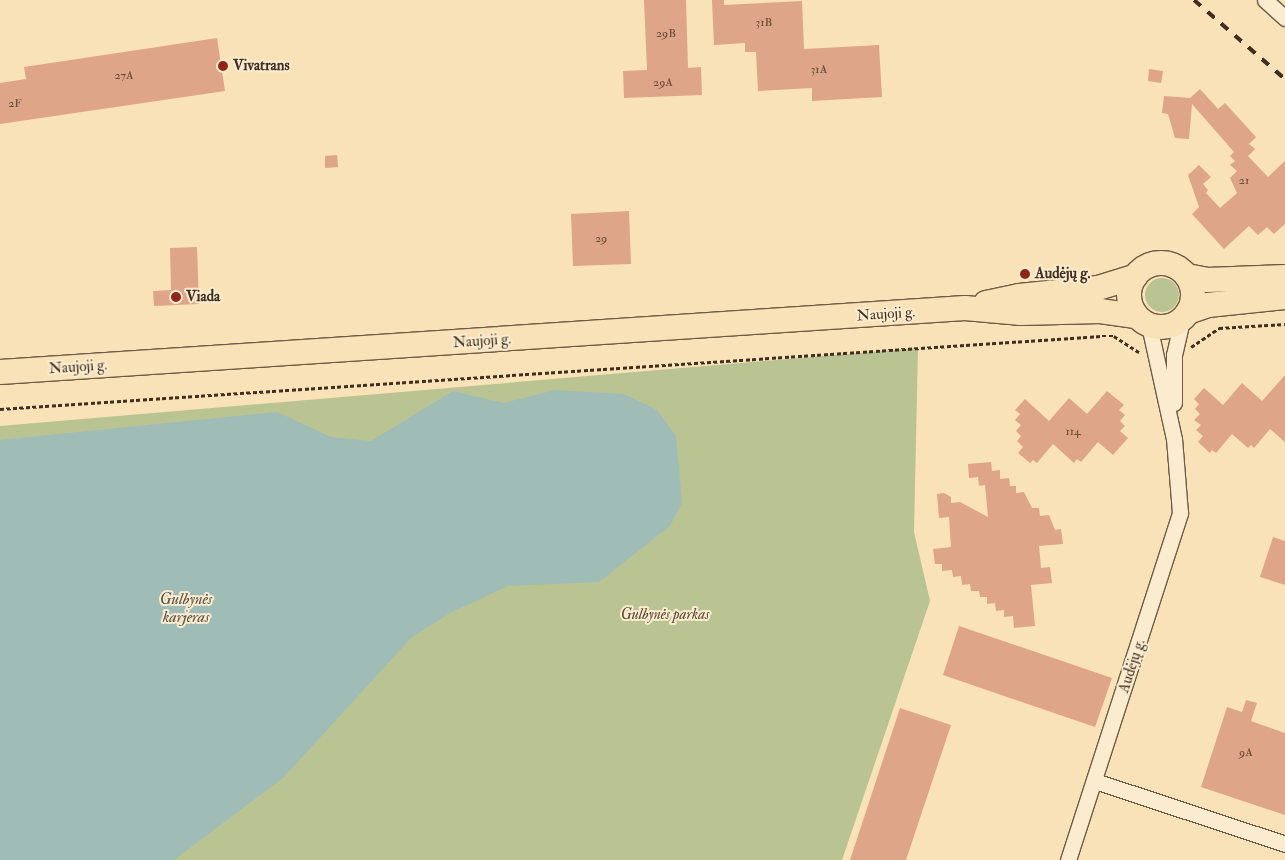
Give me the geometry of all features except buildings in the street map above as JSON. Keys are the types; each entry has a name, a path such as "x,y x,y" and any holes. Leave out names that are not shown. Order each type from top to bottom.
{"main road":[{"path":"1285,277 1207,280 1187,276 1162,263 1143,269 1135,277 1129,296 1143,320 1166,327 1208,305 1285,296"},
{"path":"1185,316 1194,294 1187,276"},
{"name":"Naujoji g.","path":"0,372 964,308 1020,296 1098,288 1135,277"},
{"name":"Naujoji g.","path":"964,308 1021,313 1100,311 1143,320"}],"street":[{"path":"1265,0 1285,18"},
{"name":"Audėjų g.","path":"1166,355 1185,316"},
{"name":"Audėjų g.","path":"1068,860 1177,530 1180,513 1166,355 1143,320"},
{"path":"1094,781 1285,844"}],"path":[{"path":"0,409 1102,336 1114,336 1141,353 1166,355 1219,328 1285,324"}],"green space":[{"path":"1162,278 1174,283 1179,295 1174,307 1162,312 1150,307 1145,295 1150,283"},
{"name":"Gulbynės parkas","path":"918,348 914,532 930,601 842,860 0,860 0,426"}],"water":[{"name":"Gulbynės karjeras","path":"555,390 624,394 657,410 676,436 682,503 670,526 599,582 508,586 452,612 412,637 283,778 174,860 0,860 0,440 277,412 331,437 371,441 453,391 503,403"}],"railway":[{"path":"1194,0 1285,79"}],"place":[{"name":"Vivatrans","path":"223,66"},
{"name":"Audėjų g.","path":"1025,274"},
{"name":"Viada","path":"176,297"}]}
